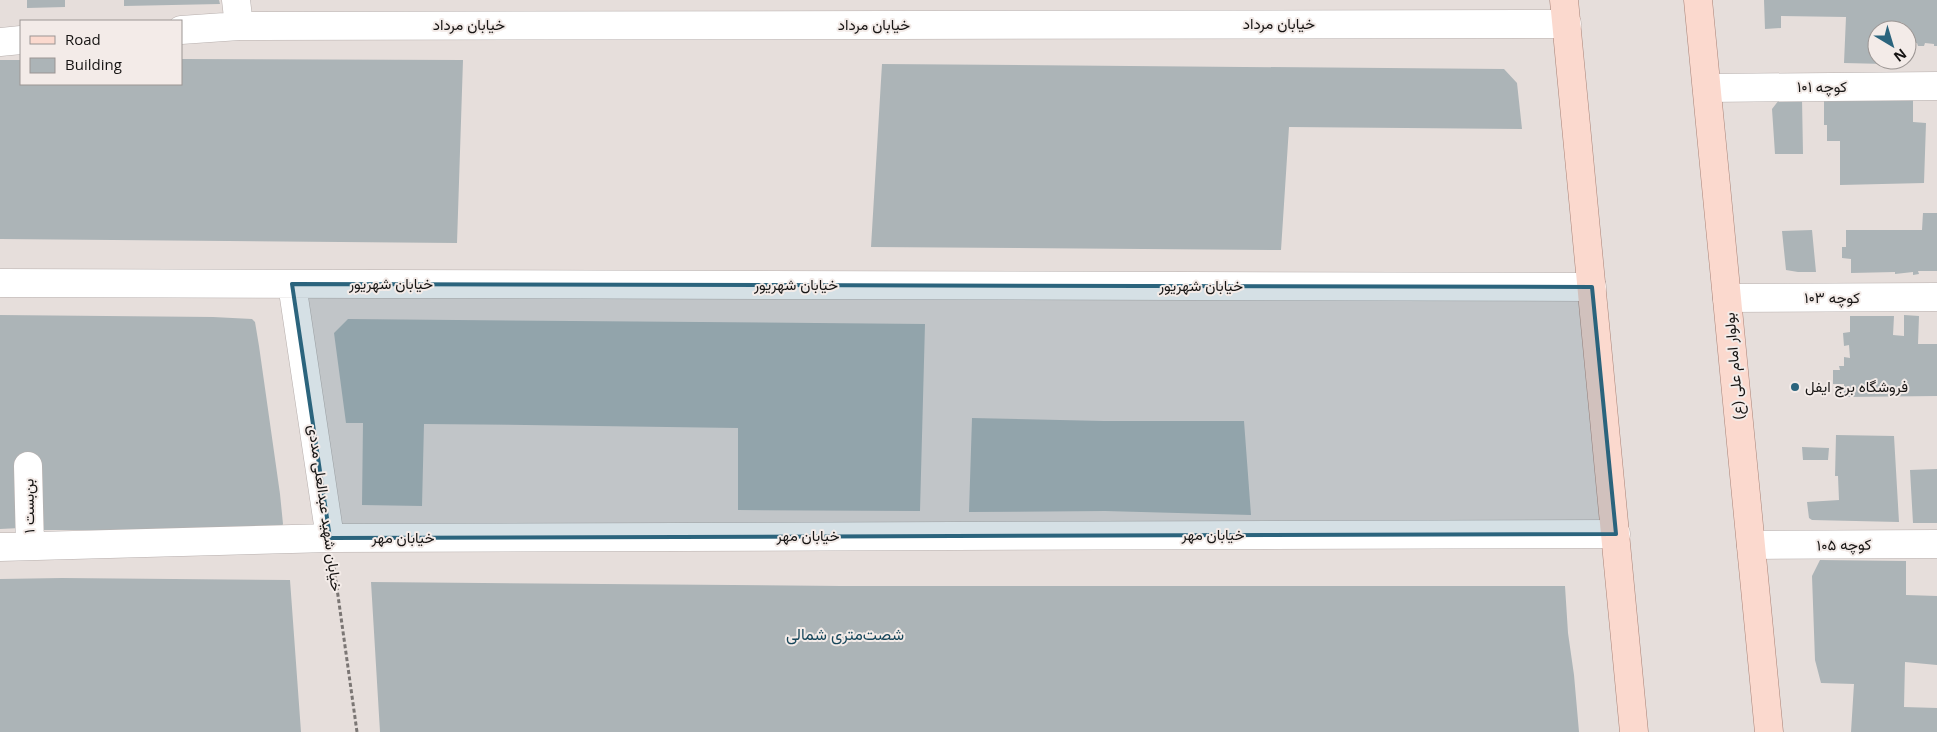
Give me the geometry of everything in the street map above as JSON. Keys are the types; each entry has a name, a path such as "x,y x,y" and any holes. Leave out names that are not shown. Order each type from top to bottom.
{"main road":[{"name":"بولوار امام علی (ع)","path":"1698,0 1769,732"},
{"path":"1566,12 1634,732"}],"street":[{"name":"خیابان مرداد","path":"182,30 237,13 1566,12"},
{"path":"0,42 20,40"},
{"name":"کوچه ۱۰۱","path":"1707,88 1937,86"},
{"name":"خیابان شهریور","path":"0,284 1592,287"},
{"name":"خیابان شهید عبدالعلی مددی","path":"292,284 330,538"},
{"name":"کوچه ۱۰۳","path":"1727,298 1937,297"},
{"name":"بن‌بست ۱","path":"28,466 30,546"},
{"name":"خیابان مهر","path":"0,547 330,538 1616,534"},
{"name":"کوچه ۱۰۵","path":"1751,546 1937,544"}],"path":[{"name":"خیابان شهید عبدالعلی مددی","path":"330,538 357,732"}],"highlighted area":[{"path":"292,284 1592,287 1616,534 330,538"}],"building":[{"path":"27,0 65,0 65,7 27,8"},
{"path":"124,0 219,0 220,4 124,6"},
{"path":"1764,0 1937,0 1937,46 1925,43 1924,46 1918,46 1917,20 1867,20 1867,64 1844,63 1846,17 1781,16 1781,28 1765,29"},
{"path":"182,59 463,60 457,243 0,239 0,60 20,60 20,85 182,85"},
{"path":"882,64 1504,69 1517,83 1522,129 1289,127 1281,250 871,247"},
{"path":"1802,99 1803,154 1775,154 1772,109 1779,100"},
{"path":"1824,99 1913,99 1913,122 1926,123 1924,183 1840,185 1840,141 1827,141 1827,125 1824,125"},
{"path":"1923,213 1937,213 1937,271 1918,271 1919,274 1913,275 1913,272 1895,274 1895,272 1851,273 1851,259 1842,258 1842,247 1846,247 1846,230 1922,230"},
{"path":"1812,230 1816,272 1786,270 1782,231"},
{"path":"0,315 252,319 255,322 259,346 280,494 283,524 280,530 32,530 31,454 19,454 20,528 0,529"},
{"path":"1904,315 1919,316 1918,344 1937,344 1937,396 1844,397 1844,384 1833,384 1833,370 1840,370 1839,366 1844,366 1844,357 1850,358 1849,345 1844,346 1843,333 1850,332 1850,316 1894,316 1893,335 1904,336"},
{"path":"348,319 925,324 920,511 738,510 738,428 526,425 424,424 422,506 362,505 363,423 346,423 334,333"},
{"path":"972,418 1104,421 1244,421 1251,515 1105,511 969,512"},
{"path":"1836,435 1894,436 1899,522 1812,520 1809,518 1807,502 1839,500 1838,476 1835,476"},
{"path":"1802,447 1829,448 1828,460 1803,460"},
{"path":"1937,469 1937,523 1913,523 1910,470"},
{"path":"1820,560 1906,561 1906,595 1937,596 1937,665 1905,662 1904,707 1937,708 1937,732 1851,732 1854,684 1821,683 1815,660 1812,576"},
{"path":"0,579 290,580 301,732 0,732"},
{"path":"371,582 841,586 1565,586 1579,732 380,732"}],"place":[{"name":"فروشگاه برج ایفل","path":"1795,387"}],"district":[{"name":"شصت‌متری شمالی","path":"845,634"}]}
